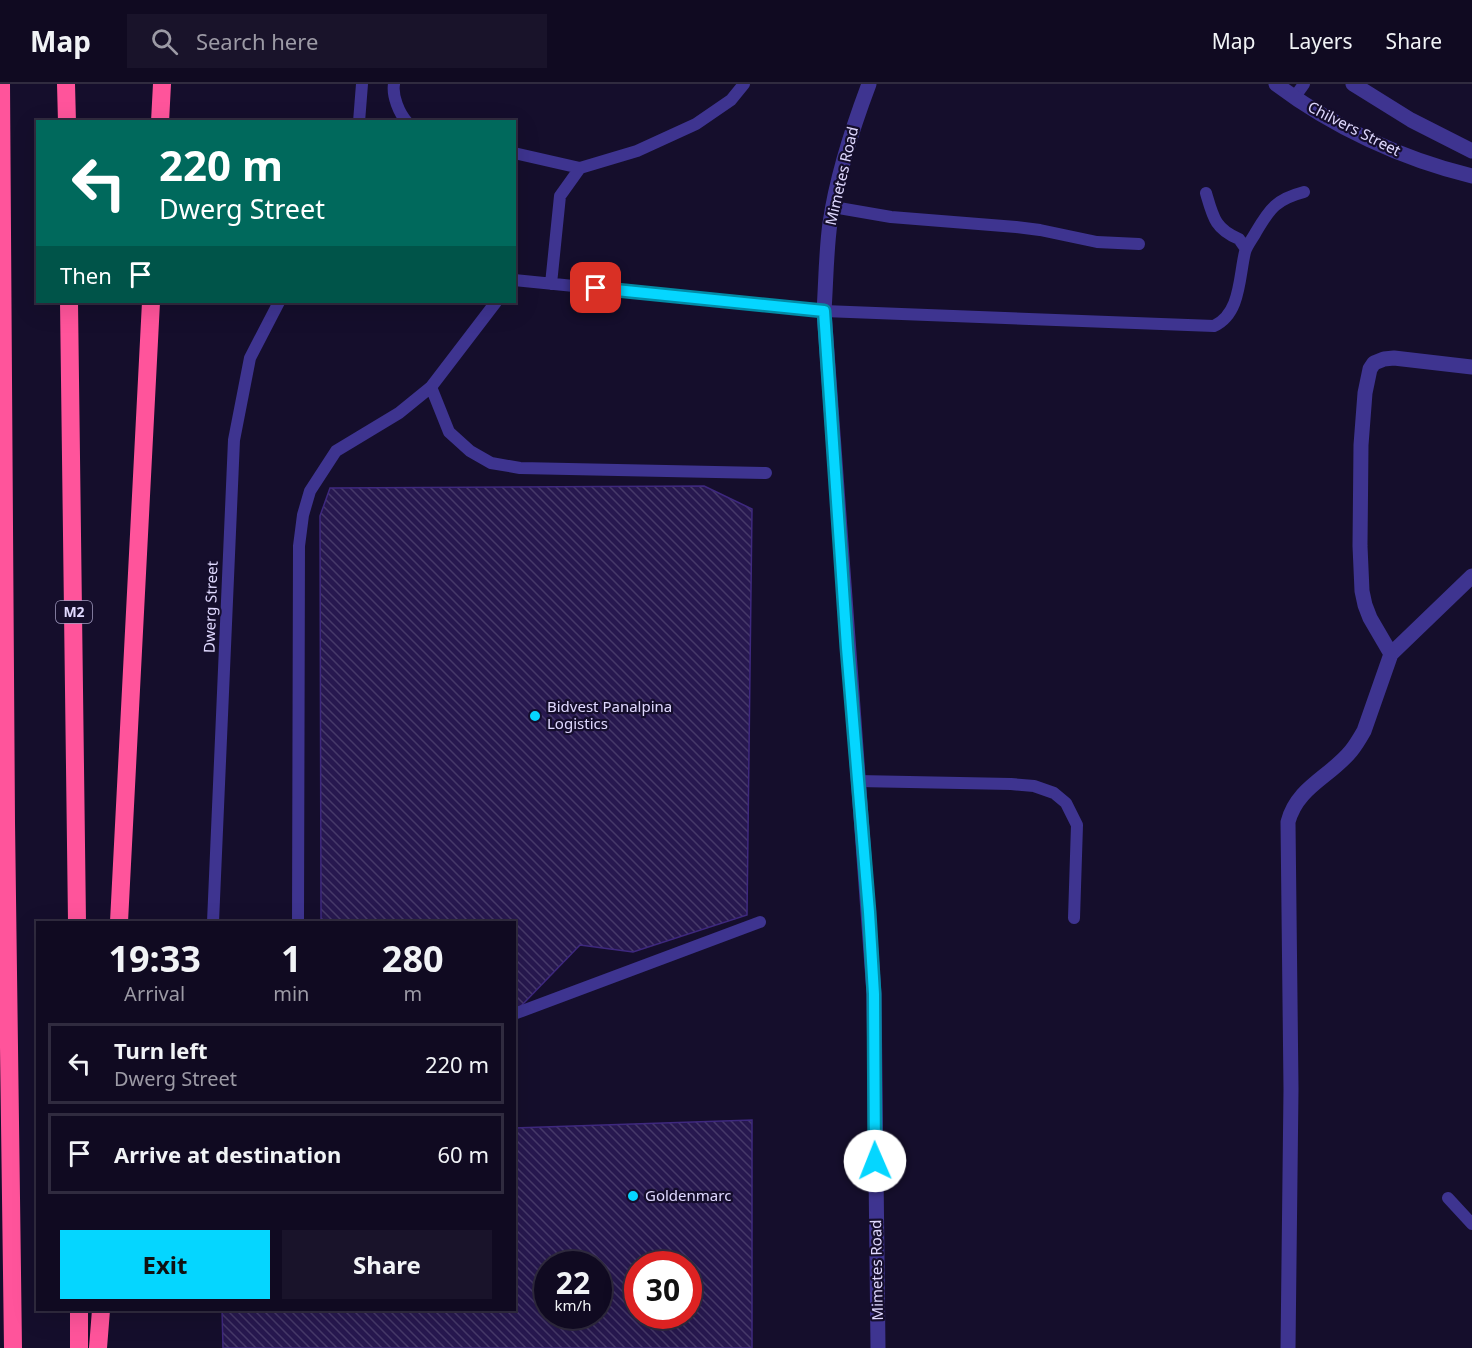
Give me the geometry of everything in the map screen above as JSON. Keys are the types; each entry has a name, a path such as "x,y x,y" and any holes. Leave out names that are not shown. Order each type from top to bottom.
{"highway":[{"path":"1,84 6,822 13,1348"},
{"path":"66,84 67,120"},
{"path":"160,120 162,84"},
{"name":"M2","path":"69,303 77,921"},
{"path":"119,921 151,303"},
{"path":"0,769 6,822"},
{"path":"79,1311 79,1348"},
{"path":"98,1348 101,1311"}],"street":[{"name":"Mimetes Road","path":"869,84 851,131 833,207 824,311 874,994 878,1348"},
{"name":"Chilvers Street","path":"1276,84 1294,98 1367,139 1397,153 1472,176"},
{"path":"1353,84 1411,120 1472,151"},
{"path":"1391,654 1370,618 1362,591 1361,445 1365,393 1370,369 1374,363 1394,358 1472,367"},
{"path":"1288,1348 1291,1100 1288,822 1295,804 1302,795 1341,762 1358,742 1391,654 1472,576"}],"lane":[{"path":"359,120 362,84"},
{"path":"394,84 393,90 398,106 406,120"},
{"path":"516,153 580,168 637,151 696,124 731,100 744,84"},
{"path":"1294,98 1304,84"},
{"path":"551,284 560,196 580,168"},
{"path":"516,280 824,311 1214,326 1224,321 1229,314 1238,292 1246,249 1269,212 1276,204 1292,195 1304,192"},
{"path":"1206,193 1214,220 1227,235 1239,239 1246,249"},
{"path":"833,207 891,217 1032,229 1097,242 1139,244"},
{"name":"Dwerg Street","path":"213,921 234,440 250,358 278,303"},
{"path":"298,921 299,546 303,515 310,491 336,451 399,413 431,387 495,303"},
{"path":"431,387 449,432 470,451 491,463 520,468 766,473"},
{"path":"858,781 1011,784 1034,786 1054,793 1066,803 1077,825 1074,918"},
{"path":"516,1013 760,922"},
{"path":"1448,1198 1472,1224"}],"building":[{"name":"Bidvest Panalpina Logistics","path":"704,486 752,509 747,915 633,952 580,945 516,1009 516,921 321,921 320,516 330,488"},
{"name":"Goldenmarc","path":"752,1120 752,1348 223,1348 222,1311 516,1311 516,1128"}],"place":[{"name":"Bidvest Panalpina Logistics","path":"535,716"},
{"name":"Goldenmarc","path":"633,1196"}],"route":[{"path":"596,288 824,311 874,994 875,1161"}]}
